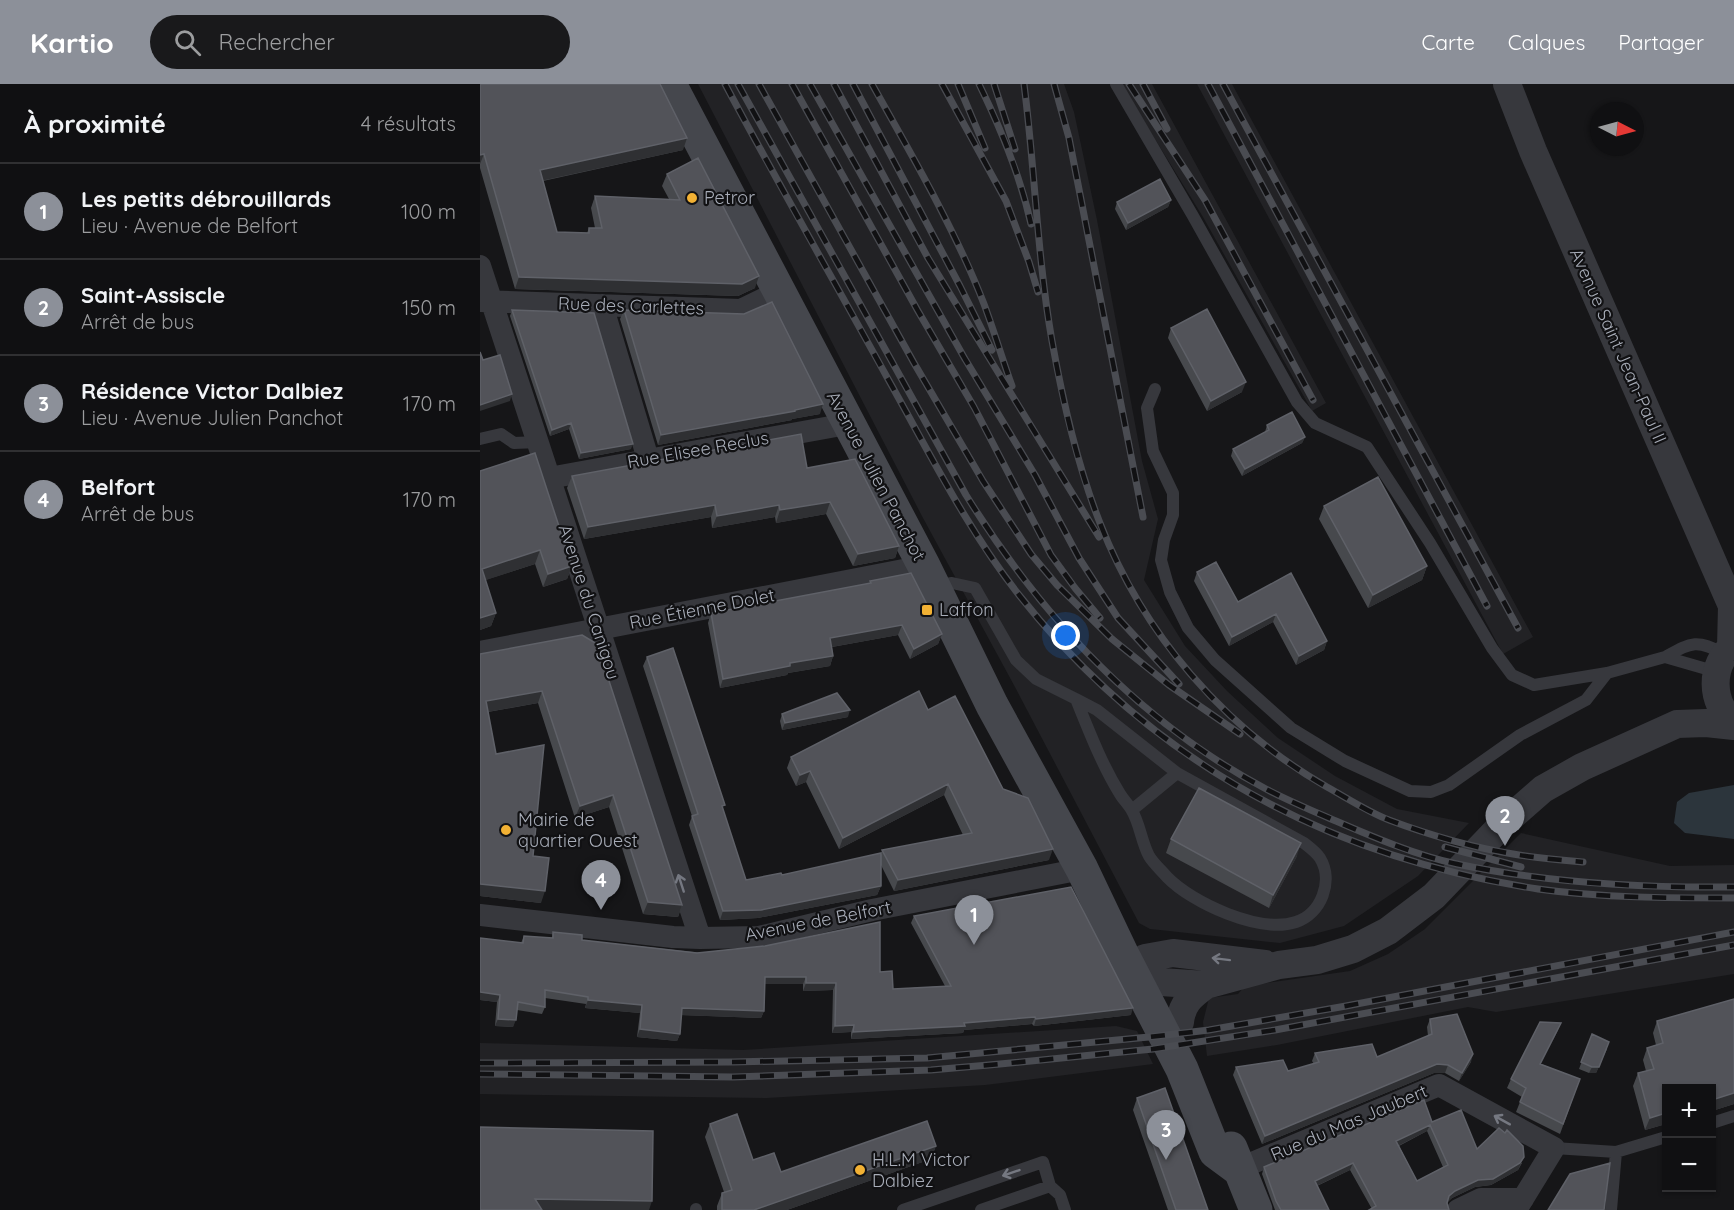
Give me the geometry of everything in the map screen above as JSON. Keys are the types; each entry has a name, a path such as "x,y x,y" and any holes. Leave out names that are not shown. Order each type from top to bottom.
{"main road":[{"name":"Avenue Julien Panchot","path":"669,84 928,576 992,705 1082,869 1143,968 1167,1020 1196,1059 1256,1210"},
{"name":"Avenue Julien Panchot","path":"1143,968 1167,1020"}],"street":[{"name":"Avenue Saint Jean-Paul II","path":"1507,84 1538,161 1733,607 1716,693 1720,706 1734,725"},
{"name":"Avenue du Canigou","path":"480,266 486,302 538,442 597,629 700,938"},
{"name":"Rue des Carlettes","path":"486,302 741,310 778,292"},
{"path":"602,305 648,459"},
{"name":"Rue Elisee Reclus","path":"549,478 847,424"},
{"name":"Rue Étienne Dolet","path":"480,652 597,629 928,576"},
{"path":"1677,724 1724,659"},
{"path":"1167,1020 1182,1007 1190,996 1206,985 1279,965 1317,960 1353,949 1388,931 1434,896 1503,824 1544,789 1582,767 1677,724 1734,725"},
{"name":"Avenue de Belfort","path":"480,915 700,938 759,937 872,910 1082,869"},
{"path":"1143,968 1173,953 1279,965"},
{"path":"1143,968 1206,985"},
{"name":"Rue du Mas Jaubert","path":"1238,1169 1439,1085 1554,1148"},
{"path":"1458,1210 1481,1198 1519,1204 1554,1148"}],"lane":[{"path":"1116,84 1297,402 1315,423 1367,447 1430,543 1492,648 1512,675 1534,685 1607,673 1665,657 1687,645 1705,643 1724,659"},
{"path":"1155,389 1147,408 1153,451 1173,494 1173,515 1164,540 1161,560 1170,592 1188,628 1215,660 1292,728 1345,761 1410,791 1431,792 1449,785 1520,735 1586,700 1607,673"},
{"path":"480,439 501,434 514,443 538,442"},
{"path":"928,576 975,588 1016,660 1036,680 1076,699 1097,710 1177,773 1313,850 1321,859 1326,885 1318,906 1307,917 1295,923 1271,924 1250,921 1220,912 1190,895 1168,878 1149,856 1132,810 1120,794 1091,736 1076,699"},
{"path":"1665,657 1724,659"},
{"path":"1132,810 1177,773"},
{"path":"1716,1122 1734,1116"},
{"path":"1554,1148 1616,1152 1663,1138"},
{"path":"1611,1210 1616,1152"},
{"path":"903,1210 1043,1162 1050,1186 1060,1195 1065,1210"},
{"path":"981,1210 1050,1186"}],"shaded area":[{"path":"698,84 1064,84 1074,112 1097,220 1142,461 1158,519 1144,580 1185,646 1227,691 1278,738 1335,776 1397,809 1469,823 1418,876 1344,926 1280,943 1150,929 1139,923 923,518"},
{"path":"1121,84 1152,84 1326,403 1312,411 1203,217"},
{"path":"1197,84 1232,84 1533,637 1503,654"},
{"path":"1734,785 1734,839 1685,833 1674,823 1677,802 1689,793"},
{"path":"1521,833 1670,866 1734,865 1734,974 1496,1012 1468,1007 1277,1045 1207,1056 1203,1022 1209,998 1238,994 1245,986 1350,971 1388,954 1425,929"},
{"path":"1116,1026 1137,1031 1153,1064 985,1085 767,1098 480,1094 480,1043 743,1050"}],"building":[{"path":"480,84 660,84 687,138 540,170 557,232 589,233 589,228 602,228 595,196 680,200 667,174 698,158 759,276 742,284 519,277 484,154 480,155"},
{"path":"1160,179 1171,200 1128,223 1117,202"},
{"path":"772,302 823,404 661,435 624,310 744,314"},
{"path":"1207,309 1246,382 1211,401 1171,328"},
{"path":"512,310 594,313 633,444 581,453 571,423 552,430"},
{"path":"480,352 483,360 500,355 512,394 480,405"},
{"path":"1292,412 1305,437 1245,469 1233,449 1269,430 1267,425"},
{"path":"801,434 807,468 855,459 899,546 858,554 830,502 780,510 779,505 717,516 715,505 588,527 572,476"},
{"path":"535,453 572,566 548,574 540,550 482,569 496,613 480,618 480,471"},
{"path":"1378,477 1427,566 1373,595 1324,506"},
{"path":"1216,562 1238,602 1291,573 1327,641 1299,656 1276,614 1232,637 1197,572"},
{"path":"911,573 942,634 914,649 902,625 830,638 833,656 790,663 790,666 723,679 711,613 871,583 870,581"},
{"path":"582,635 597,644 682,905 648,902 613,795 580,806 542,691 486,701 496,754 544,745 533,856 549,858 545,891 480,884 480,654"},
{"path":"673,648 725,805 722,806 746,880 781,873 782,875 881,853 881,886 761,910 723,911 692,816 698,814 647,657"},
{"path":"919,691 928,710 955,696 1003,789 1028,798 1053,849 898,880 882,850 972,833 948,784 843,838 810,771 800,775 791,757"},
{"path":"837,693 850,710 785,723 782,714"},
{"path":"1199,788 1301,843 1273,895 1171,839"},
{"path":"1071,887 1133,1008 1036,1019 1035,1017 964,1023 965,1026 853,1032 854,1025 835,1026 836,983 806,983 806,977 765,977 764,1011 682,1008 680,1034 640,1029 642,1005 588,1000 588,997 545,990 545,1007 518,1002 516,1020 498,1019 500,995 480,992 480,938 523,943 524,936 553,938 553,932 582,935 582,940 697,953 765,946 880,922 880,972 892,971 893,989 951,986 914,916"},
{"path":"1734,999 1734,1093 1716,1099 1716,1084 1662,1084 1662,1114 1650,1118 1638,1073 1654,1069 1647,1048 1663,1043 1657,1021"},
{"path":"1457,1014 1473,1054 1462,1073 1448,1065 1437,1064 1265,1136 1236,1067 1283,1060 1288,1071 1319,1062 1315,1053 1372,1044 1377,1057 1432,1034 1430,1019"},
{"path":"1540,1022 1561,1023 1540,1064 1580,1079 1563,1124 1520,1102 1526,1088 1511,1079"},
{"path":"1592,1034 1609,1042 1599,1067 1592,1067 1581,1062"},
{"path":"1165,1088 1208,1210 1176,1210 1137,1098"},
{"path":"1424,1100 1432,1122 1461,1110 1477,1149 1499,1128 1505,1133 1507,1130 1523,1146 1524,1157 1520,1163 1493,1179 1478,1180 1455,1191 1449,1196 1447,1203 1449,1210 1369,1210 1376,1206 1353,1163 1315,1181 1329,1210 1281,1210 1264,1167","holes":["1430,1125 1448,1165 1417,1181 1396,1141"]},
{"name":"H.L.M Victor Dalbiez","path":"737,1114 753,1160 774,1153 781,1172 927,1121 936,1146 754,1210 722,1210 722,1193 732,1190 710,1124"},
{"path":"480,1127 653,1131 652,1201 535,1199 542,1210 480,1210"},
{"path":"1610,1163 1604,1210 1548,1210 1570,1174"}],"railway":[{"path":"725,84 934,462 982,544 1019,595 1071,655 1127,707 1186,753 1250,793 1317,826 1387,853 1461,874 1538,889 1611,896 1734,898"},
{"path":"738,84 966,495 995,540 1060,624 1096,662 1176,732 1220,762 1283,798 1380,840 1442,861 1560,880 1630,885 1734,887"},
{"path":"759,84 914,363 983,481 1031,554 1057,585 1112,639 1169,685 1240,734"},
{"path":"792,84 974,407 1051,555 1100,618"},
{"path":"810,84 965,359 1035,475 1079,558 1118,618 1179,684"},
{"path":"834,84 928,258 1099,537"},
{"path":"853,84 992,350"},
{"path":"872,84 932,192 960,248 984,304 1012,386"},
{"path":"942,84 1006,201 1038,292"},
{"path":"958,84 985,148"},
{"path":"979,84 1009,152 1031,224"},
{"path":"994,84 1015,149"},
{"path":"1024,84 1047,309 1066,410 1084,479 1100,523 1139,603 1164,640 1221,707 1254,736 1289,763 1365,809 1435,836 1466,844 1522,855 1583,862"},
{"path":"1054,84 1069,138 1143,517"},
{"path":"1129,84 1205,200 1313,400"},
{"path":"1143,84 1167,129"},
{"path":"1208,84 1487,606"},
{"path":"1223,84 1518,628"},
{"path":"1445,847 1521,867"},
{"path":"480,1063 733,1062 927,1058 1149,1037 1209,1030 1346,1006 1734,932"},
{"path":"480,1074 733,1077 931,1070 1153,1049 1275,1030 1734,945"}],"place":[{"name":"Petror","path":"692,198"},
{"name":"Laffon","path":"927,610"},
{"name":"Mairie de quartier Ouest","path":"506,830"},
{"name":"Saint-Assiscle","path":"1505,846"},
{"name":"Belfort","path":"601,910"},
{"name":"Les petits débrouillards","path":"974,945"},
{"name":"Résidence Victor Dalbiez","path":"1166,1160"},
{"name":"H.L.M Victor Dalbiez","path":"860,1170"}]}
